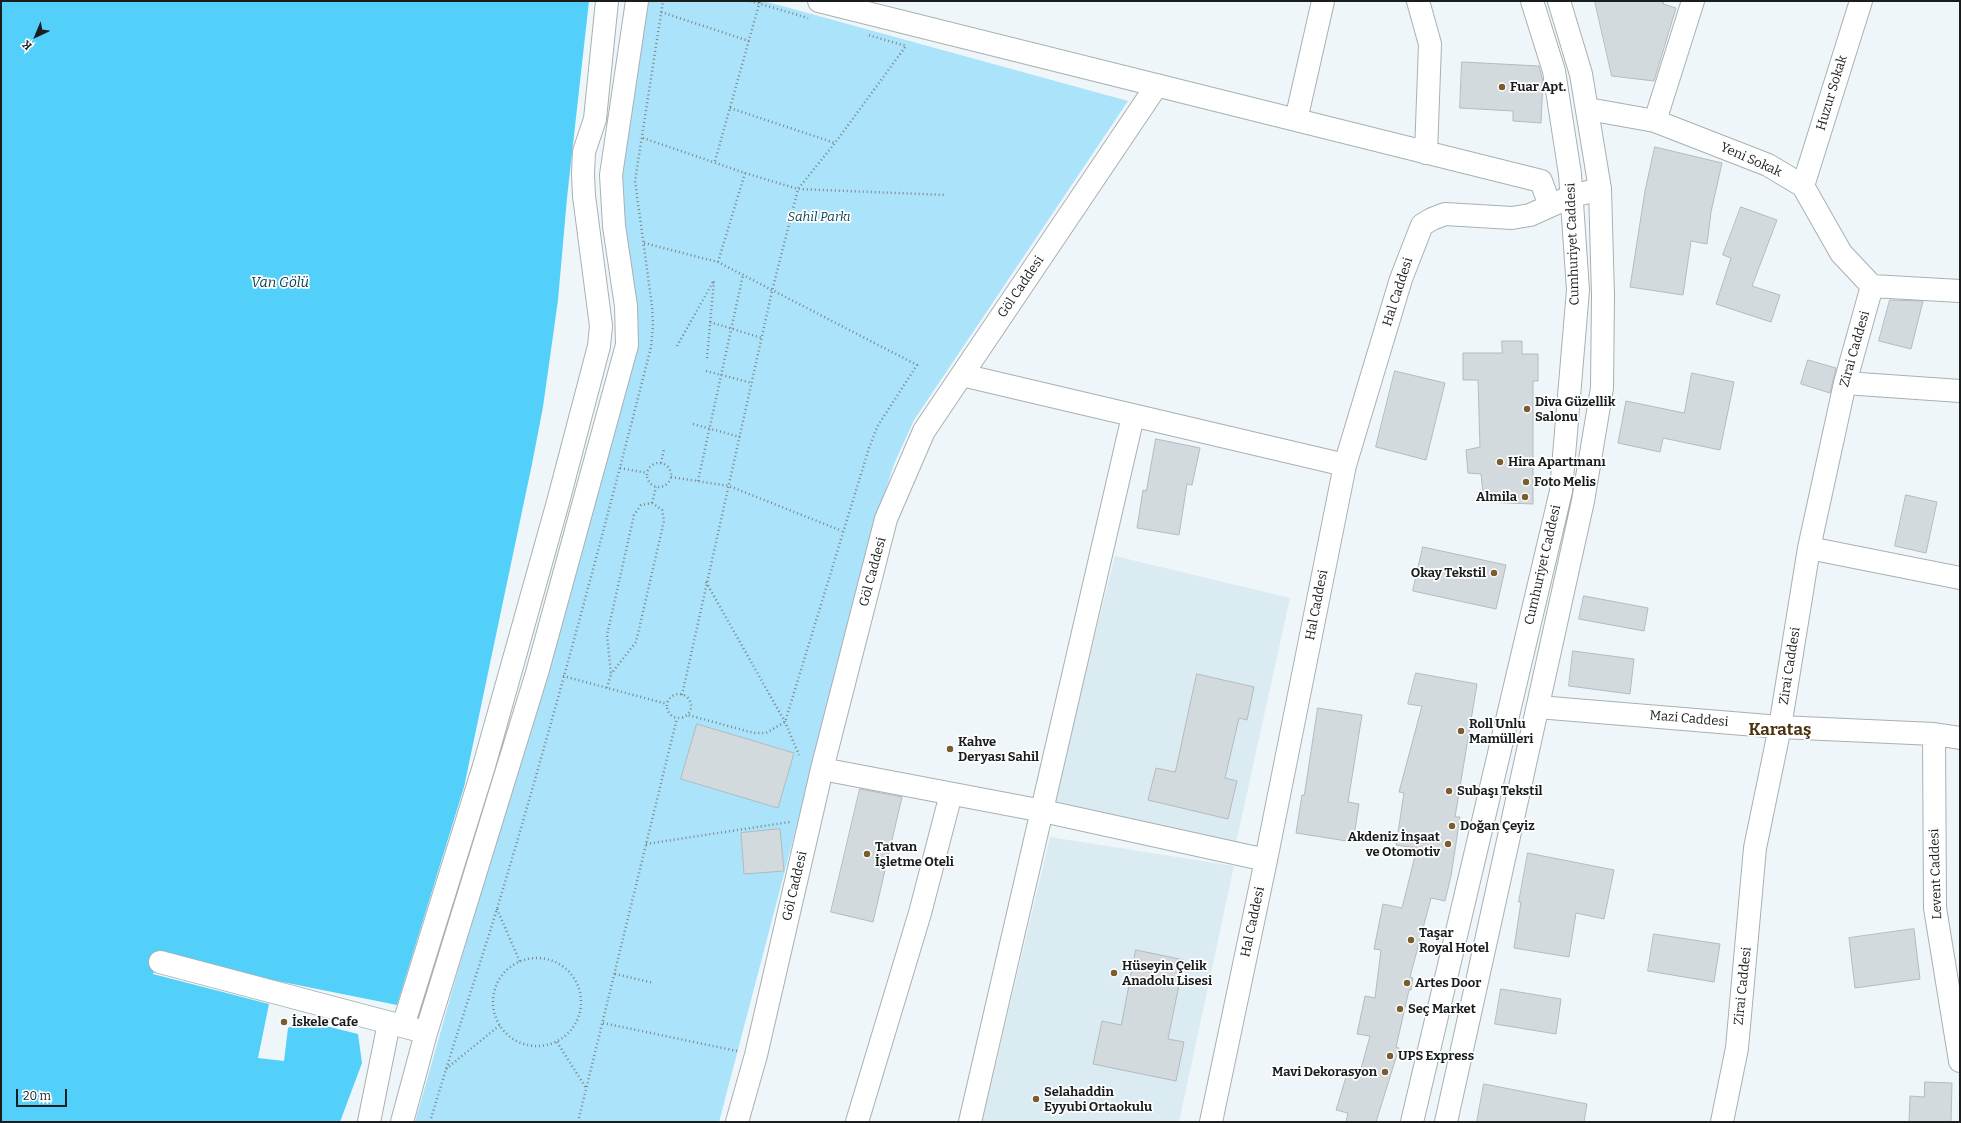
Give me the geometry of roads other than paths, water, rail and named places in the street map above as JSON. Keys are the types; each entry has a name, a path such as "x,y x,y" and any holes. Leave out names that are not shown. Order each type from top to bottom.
{"main road":[{"path":"369,1122 396,1025 484,766 558,502 599,346 601,326 584,196 583,174 584,152 595,120 607,1"},
{"path":"402,1122 426,1032 537,673 627,345 626,306 614,226 610,175 637,1"},
{"path":"1296,120 1323,1"},
{"path":"1418,1 1430,44 1426,153"},
{"name":"Cumhuriyet Caddesi","path":"1412,1122 1561,491 1578,290 1570,174 1554,71 1532,1"},
{"name":"Cumhuriyet Caddesi","path":"1446,1122 1584,501 1602,388 1603,295 1600,189 1588,109 1581,74 1559,1"},
{"path":"1655,121 1693,1"},
{"name":"Huzur Sokak","path":"1803,186 1860,1"},
{"path":"815,10 1157,85 1541,181 1550,206"},
{"name":"Göl Caddesi","path":"737,1122 756,1055 822,769 886,519 924,431 1157,85"},
{"name":"Yeni Sokak","path":"1588,109 1655,121 1768,165 1803,186 1841,253 1872,286"},
{"name":"Hal Caddesi","path":"1211,1122 1266,860 1345,466 1401,279 1422,225 1445,214 1512,218 1530,215 1572,196 1600,189"},
{"path":"1872,286 1960,291"},
{"name":"Zirai Caddesi","path":"1722,1122 1737,1048 1755,848 1780,727 1809,548 1844,383 1872,286"},
{"path":"962,375 1345,466"},
{"path":"1844,383 1960,390"},
{"path":"970,1122 1133,416"},
{"path":"1809,548 1960,578"},
{"name":"Mazi Caddesi","path":"1538,707 1780,727 1934,734 1960,738"},
{"name":"Levent Caddesi","path":"1934,734 1935,908 1960,1061"},
{"path":"822,769 1042,811 1266,860"},
{"path":"857,1122 920,913 952,794"},
{"path":"160,962 426,1032"}],"water":[{"name":"Van Gölü","path":"1,1 589,1 567,198 558,300 543,407 464,787 397,1005 158,957 153,974 269,1004 258,1058 284,1061 288,1028 302,1020 358,1034 362,1063 340,1122 1,1122"}],"place":[{"name":"Fuar Apt.","path":"1502,87"},
{"name":"Diva Güzellik Salonu","path":"1527,409"},
{"name":"Hira Apartmanı","path":"1500,462"},
{"name":"Foto Melis","path":"1526,482"},
{"name":"Almila","path":"1525,497"},
{"name":"Okay Tekstil","path":"1494,573"},
{"name":"Roll Unlu Mamülleri","path":"1461,731"},
{"name":"Kahve Deryası Sahil","path":"950,749"},
{"name":"Subaşı Tekstil","path":"1449,791"},
{"name":"Doğan Çeyiz","path":"1452,826"},
{"name":"Akdeniz İnşaat ve Otomotiv","path":"1448,844"},
{"name":"Tatvan İşletme Oteli","path":"867,854"},
{"name":"Taşar Royal Hotel","path":"1411,940"},
{"name":"Hüseyin Çelik Anadolu Lisesi","path":"1114,973"},
{"name":"Artes Door","path":"1407,983"},
{"name":"Seç Market","path":"1400,1009"},
{"name":"İskele Cafe","path":"284,1022"},
{"name":"UPS Express","path":"1390,1056"},
{"name":"Mavi Dekorasyon","path":"1385,1072"},
{"name":"Selahaddin Eyyubi Ortaokulu","path":"1036,1099"}],"district":[{"name":"Karataş","path":"1780,730"}],"park label":[{"name":"Sahil Parkı","path":"819,217"}]}
